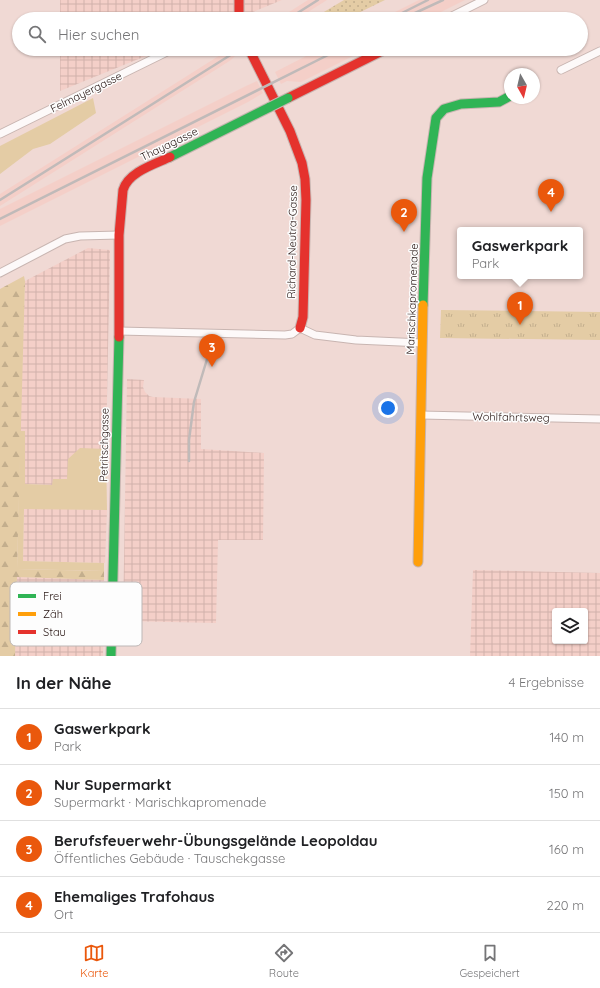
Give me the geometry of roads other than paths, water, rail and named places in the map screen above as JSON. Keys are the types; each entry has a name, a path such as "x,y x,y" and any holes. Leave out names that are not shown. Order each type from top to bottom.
{"street":[{"path":"238,12 239,0"},
{"path":"460,12 484,0"},
{"path":"561,70 600,51"},
{"name":"Felmayergasse","path":"0,134 159,56"},
{"name":"Richard-Neutra-Gasse","path":"252,56 290,131 302,162 306,190 306,223 303,316 300,328"},
{"name":"Thayagasse","path":"119,235 125,183 137,173 372,56"},
{"name":"Marischkapromenade","path":"418,562 427,178 436,118 444,109 461,104 499,102 504,99"},
{"path":"0,273 73,237 119,235"},
{"name":"Petritschgasse","path":"113,582 119,332 119,235"},
{"path":"119,332 285,336 292,334 300,328 316,335 363,341 422,343"},
{"name":"Wohlfahrtsweg","path":"421,415 600,419"},
{"name":"Petritschgasse","path":"111,646 111,656"}],"railway":[{"path":"299,12 318,0"},
{"path":"404,12 428,0"},
{"path":"417,12 443,0"},
{"path":"0,200 229,56"},
{"path":"0,219 326,56"},
{"path":"189,461 189,440 194,402 211,346"}],"place":[{"name":"Ehemaliges Trafohaus","path":"551,212"},
{"name":"Nur Supermarkt","path":"404,232"},
{"name":"Gaswerkpark","path":"520,325"},
{"name":"Berufsfeuerwehr-Übungsgelände Leopoldau","path":"212,367"}]}
